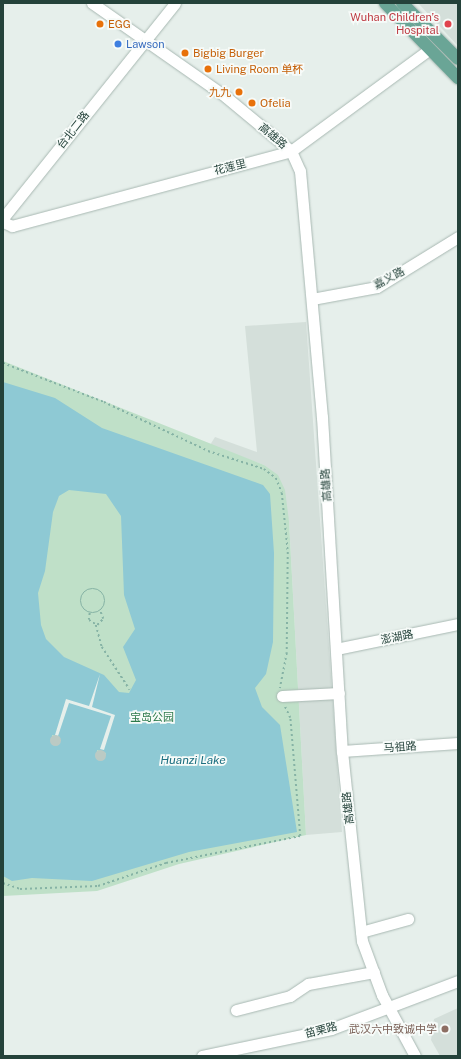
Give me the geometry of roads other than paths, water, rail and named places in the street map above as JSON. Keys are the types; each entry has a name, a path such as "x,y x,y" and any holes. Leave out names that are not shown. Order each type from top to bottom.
{"main road":[{"path":"385,3 458,78"},
{"path":"402,3 458,60"}],"street":[{"name":"高雄路","path":"92,3 144,42 226,97 291,151 300,171 312,299 342,751 361,932 374,972 388,1006 415,1056"},
{"name":"台北二路","path":"3,218 175,3"},
{"name":"花莲里","path":"3,222 12,226 291,151 430,49"},
{"name":"嘉义路","path":"312,299 377,287 458,237"},
{"name":"澎湖路","path":"336,649 458,624"},
{"path":"282,696 339,693"},
{"name":"马祖路","path":"342,751 458,743"},
{"path":"361,932 408,919"},
{"path":"236,1010 290,996 308,984 374,972"},
{"name":"苗栗路","path":"202,1056 331,1029 388,1006 458,981"}],"water":[{"name":"Huanzi Lake","path":"3,382 55,398 102,428 263,485 270,494 274,553 273,642 266,674 255,688 262,707 280,725 297,832 189,852 92,881 32,878 12,881 3,876","holes":["69,490 106,494 121,516 124,595 135,629 123,647 136,680 129,693 119,692 104,675 64,657 46,639 41,625 38,593 45,571 53,512 59,496","52,735 58,736 59,744 52,745","97,750 106,753 104,759 97,760"]}],"place":[{"name":"EGG","path":"100,24"},
{"name":"Wuhan Children’s Hospital","path":"448,24"},
{"name":"Lawson","path":"118,44"},
{"name":"Bigbig Burger","path":"185,53"},
{"name":"Living Room 单杯","path":"208,69"},
{"name":"九九","path":"239,92"},
{"name":"Ofelia","path":"252,103"},
{"name":"武汉六中致诚中学","path":"445,1029"}],"park label":[{"name":"宝岛公园","path":"152,717"}]}
